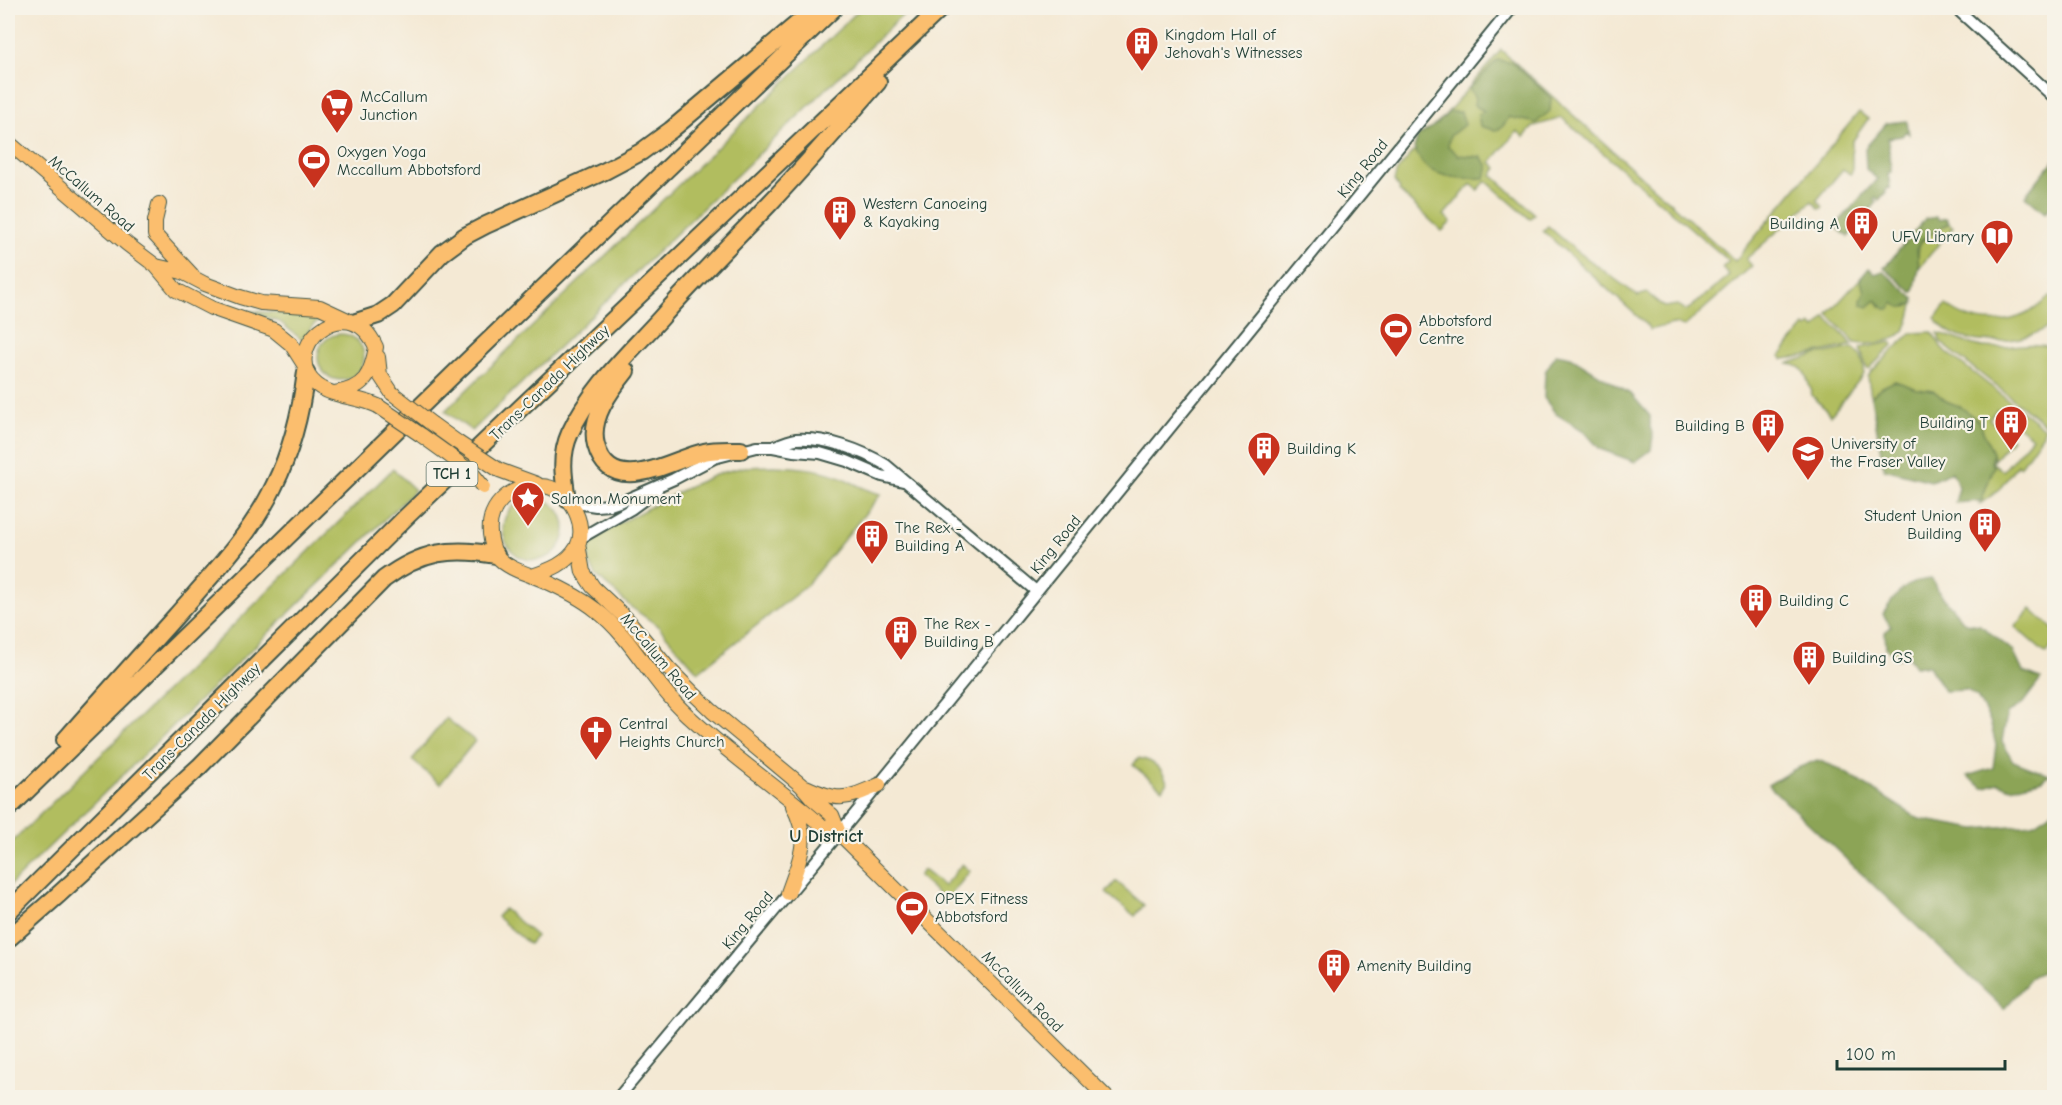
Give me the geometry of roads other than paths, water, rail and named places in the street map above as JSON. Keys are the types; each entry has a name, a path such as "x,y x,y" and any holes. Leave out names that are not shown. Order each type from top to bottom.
{"highway":[{"path":"353,322 378,315 393,305 442,253 465,236 606,171 648,147 816,8"},
{"path":"8,809 834,8"},
{"name":"Trans-Canada Highway","path":"8,912 406,517 941,8"},
{"path":"569,500 562,472 566,443 576,421 604,380 689,286 824,144 889,69 905,43"},
{"path":"689,286 672,316 606,399 594,431 598,450 611,467 623,472 636,473 658,469 704,452 741,450"},
{"path":"8,804 195,595 253,521 273,489 289,452 300,411 305,369"},
{"path":"8,939 199,767 384,579 404,566 436,553 470,550 496,555"}],"main road":[{"name":"McCallum Road","path":"8,142 156,266 176,290 211,308 274,330 291,344 305,369"},
{"path":"159,204 154,221 155,235 195,278"},
{"name":"McCallum Road","path":"156,266 182,272 211,287 261,303 320,308 353,322"},
{"path":"353,322 367,330 376,347 380,375 392,393 457,442 499,470 551,488 569,500 577,520 578,542 566,561 555,568 532,576 512,567 496,555 489,532 488,502 483,487 472,473 378,406 324,390 315,384 305,369 305,356 313,337 331,324 353,322"},
{"path":"335,393 354,388 364,381 371,372 376,347"},
{"path":"490,521 496,505 504,497 516,489 542,486"},
{"name":"McCallum Road","path":"578,542 583,572 593,587 627,618 669,669 712,711 801,785 832,815 840,833 1107,1098"},
{"name":"McCallum Road","path":"532,576 577,597 608,620 634,648 655,679 682,710 822,826 840,833"},
{"path":"801,785 837,798 854,795 879,785"},
{"path":"788,893 799,862 804,837 801,820 791,801"}],"street":[{"name":"King Road","path":"618,1098 840,833 1512,8"},
{"path":"1956,8 2055,97"},
{"path":"569,500 596,506 610,505 674,479 714,458 741,450 773,447 794,439 821,441 873,457 886,465 1036,591"},
{"path":"578,542 674,479"}],"place":[{"name":"Kingdom Hall of Jehovah's Witnesses","path":"1142,72"},
{"name":"McCallum Junction","path":"337,134"},
{"name":"Oxygen Yoga Mccallum Abbotsford","path":"314,189"},
{"name":"Western Canoeing & Kayaking","path":"840,241"},
{"name":"Building A","path":"1862,252"},
{"name":"UFV Library","path":"1997,265"},
{"name":"Abbotsford Centre","path":"1396,358"},
{"name":"Building T","path":"2011,451"},
{"name":"Building B","path":"1768,454"},
{"name":"Building K","path":"1264,477"},
{"name":"University of the Fraser Valley","path":"1808,481"},
{"name":"Salmon Monument","path":"528,527"},
{"name":"Student Union Building","path":"1985,553"},
{"name":"The Rex - Building A","path":"872,565"},
{"name":"Building C","path":"1756,629"},
{"name":"The Rex - Building B","path":"901,661"},
{"name":"Building GS","path":"1809,686"},
{"name":"Central Heights Church","path":"596,761"},
{"name":"OPEX Fitness Abbotsford","path":"912,936"},
{"name":"Amenity Building","path":"1334,994"}],"district":[{"name":"U District","path":"826,836"}]}
